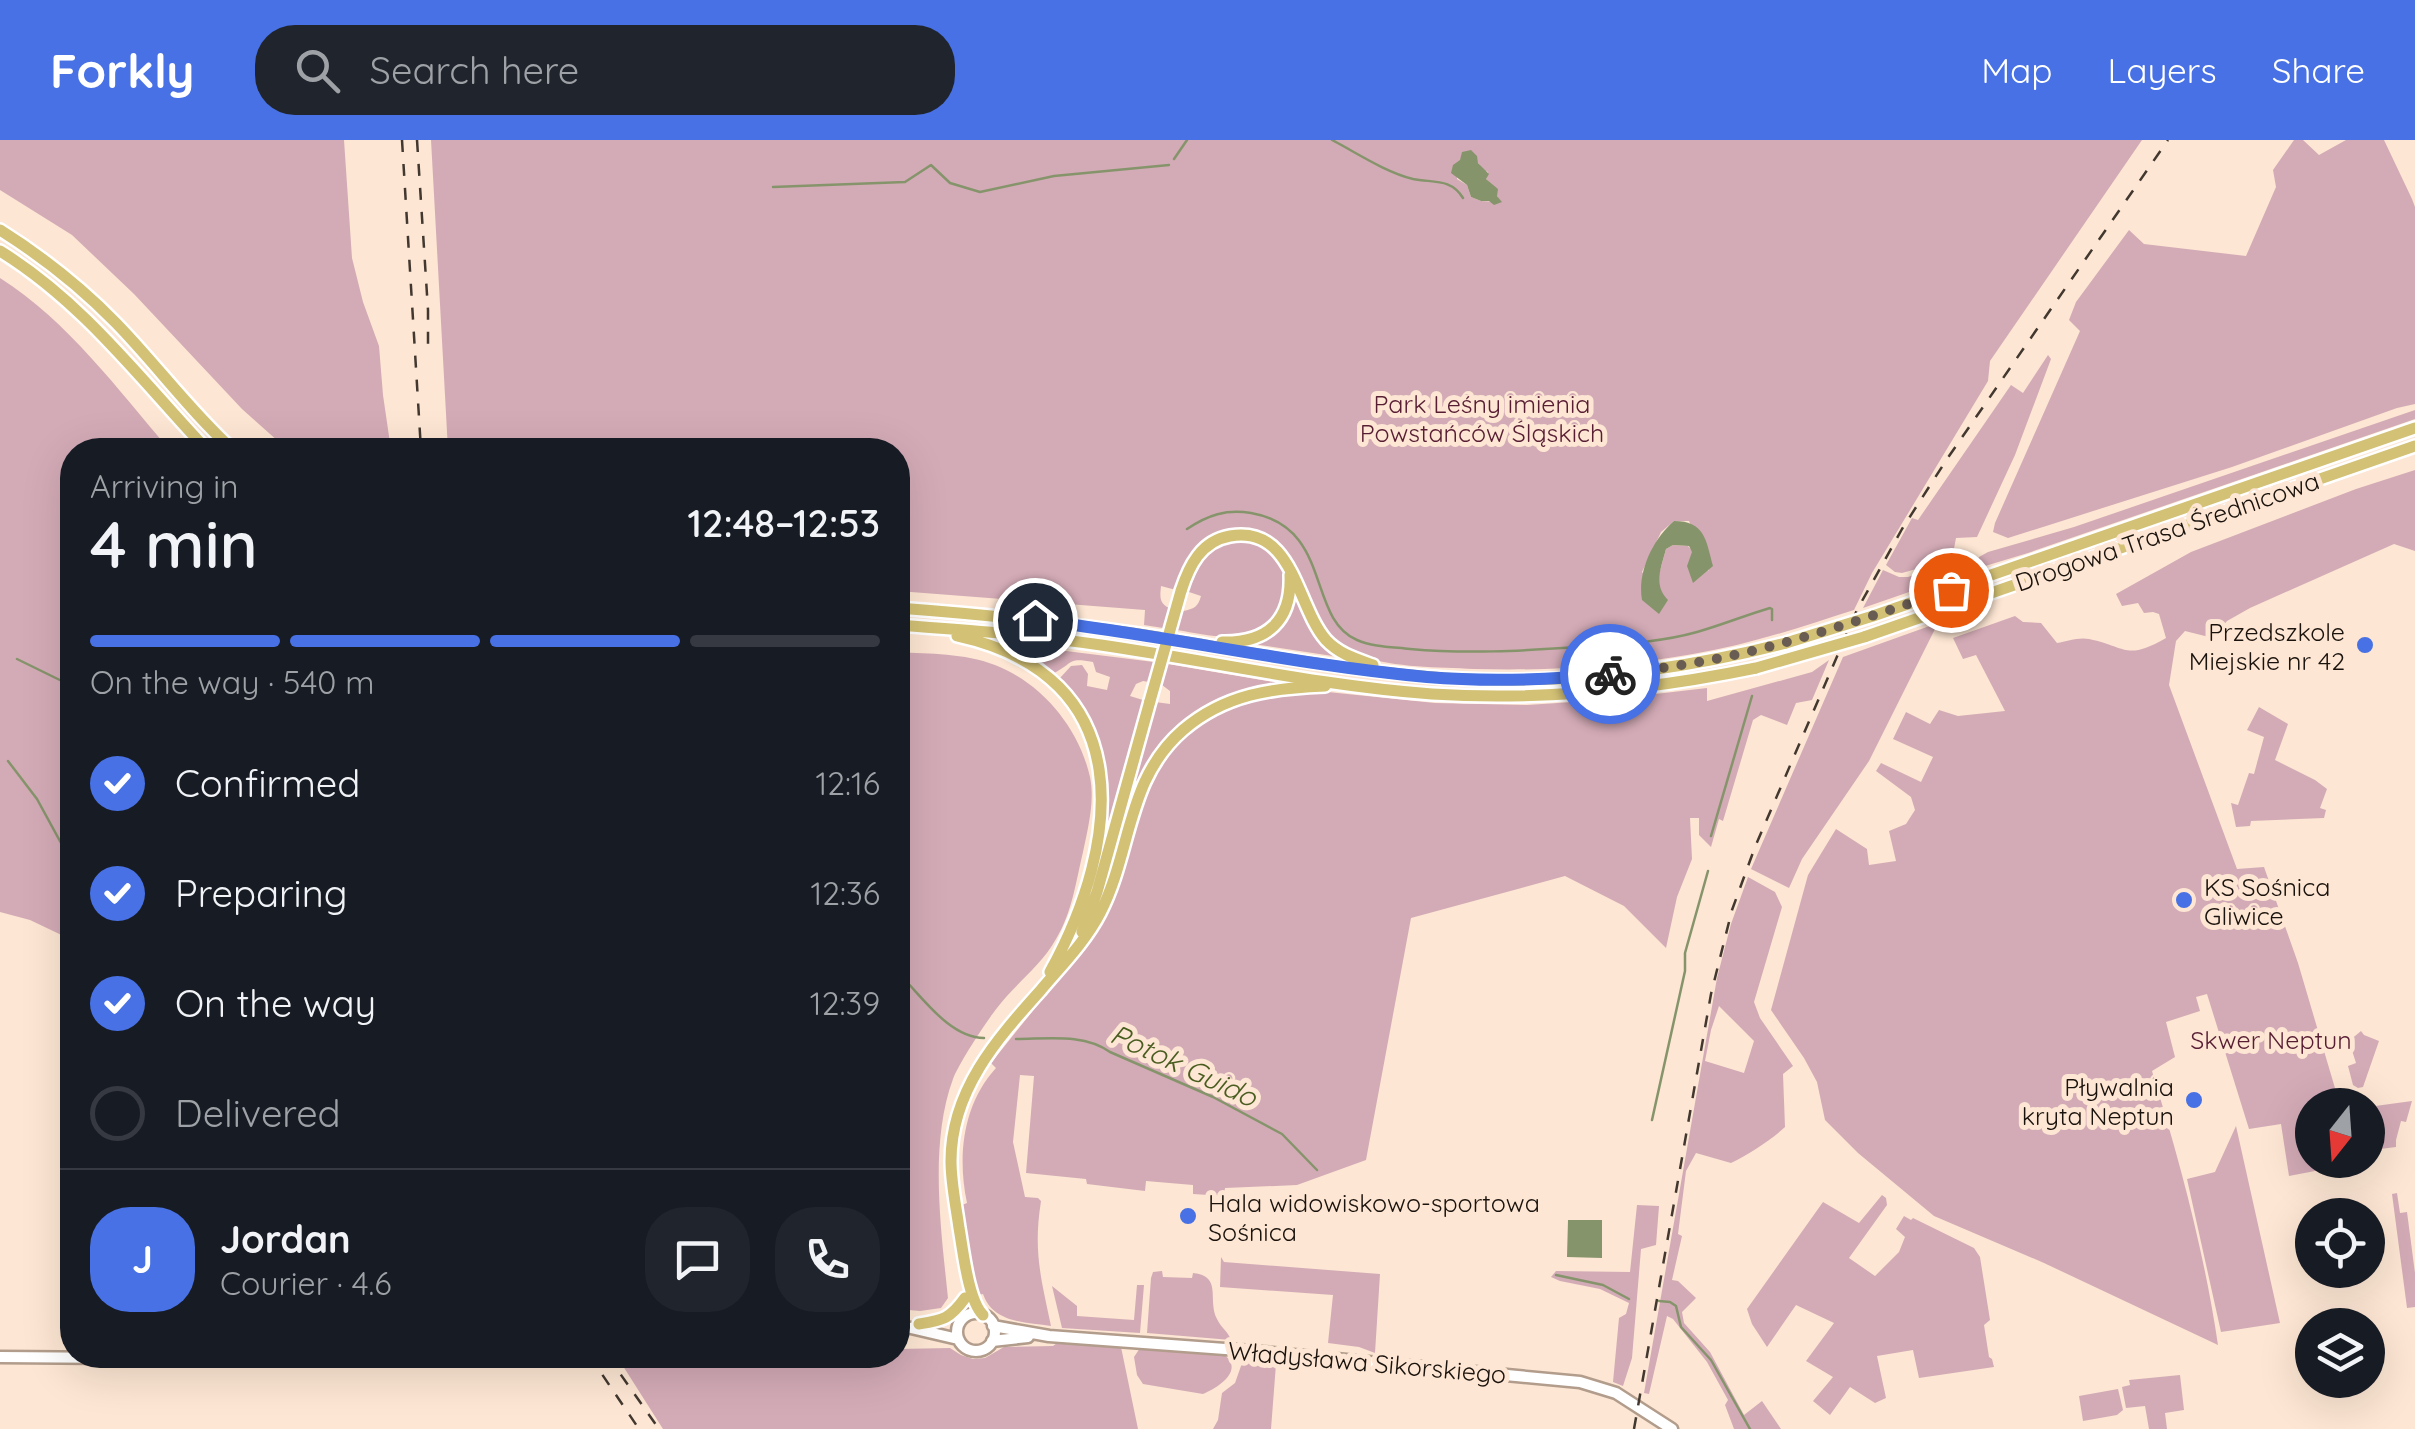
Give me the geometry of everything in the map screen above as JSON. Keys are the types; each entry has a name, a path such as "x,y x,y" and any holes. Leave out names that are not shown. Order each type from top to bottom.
{"main road":[{"path":"0,230 74,283 222,438"},
{"path":"0,251 65,298 105,336 196,438"},
{"name":"Drogowa Trasa Średnicowa","path":"1396,674 1463,679 1606,675 1760,650 1873,616 2415,428"},
{"name":"Drogowa Trasa Średnicowa","path":"1354,685 1430,694 1563,694 1629,689 1756,668 1864,637 2415,446"},
{"path":"1076,947 1097,892 1181,590 1202,551 1230,536 1266,542 1283,556 1328,643 1342,653 1396,674"},
{"path":"1180,641 1231,642 1267,632 1281,618 1290,599 1290,571"},
{"path":"910,609 1066,624 1396,674"},
{"path":"910,626 1102,645 1354,685"},
{"path":"914,626 993,646 1034,666 1071,701 1090,734 1100,770 1103,808 1096,851 1074,928 1042,988"},
{"path":"983,1315 966,1271 952,1172 957,1116 969,1084 986,1056 1092,926 1106,899 1143,783 1163,751 1182,731 1216,707 1257,692 1354,685"},
{"path":"962,1320 966,1271"},
{"path":"918,1324 950,1316 965,1298"}],"street":[{"path":"910,1324 950,1326 975,1313 983,1315 993,1326 992,1341 984,1349 972,1351 958,1339 910,1328"},
{"path":"958,1339 962,1320"},
{"name":"Władysława Sikorskiego","path":"993,1326 1049,1336 1580,1382 1616,1393 1672,1429"},
{"name":"Władysława Sikorskiego","path":"992,1341 1049,1336"},
{"path":"0,1357 60,1358"}],"green space":[{"path":"0,140 344,140 352,258 379,346 389,438 275,438 72,235 0,190"},
{"name":"Park Leśny imienia Powstańców Śląskich","path":"431,140 2142,140 1990,361 1988,381 1872,573 1854,610 1754,641 1611,665 1474,669 1402,665 1348,651 1332,640 1279,545 1264,534 1246,529 1221,533 1204,542 1187,563 1176,590 1161,586 1161,599 1169,608 1163,628 1144,625 1145,610 910,592 910,438 447,438","holes":["1470,151 1488,172 1486,179 1501,202 1471,197 1467,185 1457,179 1460,160","1674,521 1689,521 1709,571 1688,546 1673,545 1666,549 1658,578 1659,591 1642,572 1661,532"]},
{"path":"2294,140 2303,140 2319,155 2346,140 2384,140 2412,199 2415,404 2008,538 1993,532 2080,331 2069,320 2076,302 2129,230 2144,244 2246,256 2276,187 2273,170"},
{"path":"0,278 70,336 160,438 60,438 60,934 0,912"},
{"path":"2048,355 2051,359 2015,455 1977,537 1956,538 1952,559 1895,572 1886,565 1912,518 1918,520 2011,385 2023,393"},
{"path":"2415,410 2415,419 1972,570 1979,557 1988,552 2074,527"},
{"name":"Skwer Neptun","path":"2415,470 2415,551 2394,544 2250,608 2227,621 2213,638 2185,631 2176,641 2169,685 2237,869 2264,867 2298,963 2335,1088 2295,1088 2295,1175 2289,1176 2281,1124 2249,1129 2207,994 2196,997 2200,1011 2166,1022 2175,1057 2152,1071 2190,1207 2218,1345 1934,1216 1825,1120 1817,1082 1771,1010 1808,875 1836,829 1867,849 1869,865 1896,861 1889,831 1906,824 1915,810 1911,797 1876,771 1881,763 1921,782 1933,757 1893,739 1906,712 1930,724 1939,710 1958,716 2005,711 1976,655 1963,659 1953,638 2015,616 2023,622 2041,623 2057,643 2085,639 2127,650 2142,649 2166,638 2159,614 2144,613 2138,603 2122,606 2116,594 2191,552"},
{"path":"1236,541 1257,545 1272,555 1281,568 1286,584 1277,615 1265,627 1239,636 1177,630 1183,611 1195,607 1200,600 1201,596 1186,591 1199,565 1217,547"},
{"path":"1950,563 1962,567 1961,574 1863,608 1883,570 1908,577"},
{"path":"1296,589 1339,657 1253,644 1287,615"},
{"path":"1938,623 1869,761 1802,859 1789,888 1751,869 1843,657"},
{"path":"995,642 1154,662 1149,682 1136,684 1130,696 1146,701 1112,821 1106,820 1107,792 1101,756 1077,699 1060,678 1071,666 1082,665 1088,674 1087,686 1107,690 1110,677 1096,672 1093,662 1079,660 1054,673"},
{"path":"910,653 971,658 995,665 1028,683 1068,725 1085,759 1092,795 1076,885 1061,929 1043,958 992,1014 953,1079 939,1159 948,1298 941,1308 910,1310"},
{"path":"1829,660 1812,700 1796,703 1787,725 1761,715 1753,720 1723,821 1719,819 1711,847 1699,835 1699,818 1690,818 1692,859 1677,897 1666,948 1624,906 1565,876 1411,918 1366,1160 1297,1185 1225,1188 1224,1196 1193,1194 1193,1185 1146,1181 1145,1191 1087,1184 1086,1179 1026,1173 1034,1076 1020,1075 1013,1142 1025,1197 1041,1201 1038,1250 1051,1326 1002,1316 983,1294 978,1295 962,1205 967,1203 965,1131 976,1098 996,1068 991,1063 1088,942 1147,784 1173,746 1200,721 1255,697 1318,691 1435,703 1527,705 1707,688 1707,701 1812,672"},
{"path":"1168,664 1286,684 1207,708 1140,782 1134,780 1155,702 1170,704 1170,691 1162,685"},
{"path":"2259,707 2288,724 2275,760 2327,789 2320,808 2326,810 2324,818 2251,821 2250,826 2236,827 2231,803 2238,805 2249,773 2254,774 2264,737 2247,730"},
{"path":"1748,877 1775,892 1782,907 1754,1002 1760,1018 1793,1066 1783,1074 1785,1127 1731,1163 1696,1153 1686,1171 1678,1234 1682,1236 1672,1280 1696,1298 1682,1312 1684,1323 1710,1352 1744,1415 1762,1401 1781,1429 1734,1429 1725,1405 1728,1400 1707,1362 1667,1316 1649,1394 1644,1393 1717,978","holes":["1719,1006 1754,1041 1744,1073 1705,1061"]},
{"path":"2361,1031 2379,1041 2363,1087 2353,1085 2348,1066 2356,1063 2349,1041"},
{"path":"2412,1101 2406,1122 2401,1121 2396,1147 2385,1148 2385,1105"},
{"path":"2236,1126 2280,1323 2221,1332 2187,1179 2215,1172"},
{"path":"2397,1193 2400,1213 2407,1212 2415,1273 2415,1307 2407,1308 2392,1194"},
{"path":"1882,1195 1887,1205 1849,1258 1875,1276 1899,1252 1905,1237 1896,1229 1904,1216 1974,1248 1980,1257 1990,1320 1984,1325 1994,1367 1919,1378 1913,1350 1877,1356 1886,1398 1875,1403 1850,1387 1830,1415 1813,1401 1833,1377 1806,1361 1834,1323 1796,1305 1767,1347 1747,1309 1823,1202 1859,1223"},
{"path":"1637,1205 1659,1206 1656,1245 1641,1249 1632,1358 1623,1386 1613,1382 1619,1318 1626,1314 1629,1303 1600,1289 1551,1277 1556,1271 1630,1272"},
{"path":"1221,1257 1224,1262 1380,1274 1375,1353 1328,1343 1333,1295 1220,1287"},
{"path":"1162,1271 1163,1277 1192,1278 1193,1273 1208,1279 1214,1312 1231,1340 1147,1333 1151,1278 1153,1272"},
{"path":"1137,1285 1144,1285 1140,1333 1062,1328 1052,1286 1077,1306 1077,1316 1134,1320"},
{"path":"1057,1343 1121,1347 1138,1429 663,1429 624,1368 910,1368 910,1349 950,1348 973,1359 985,1358 1004,1347"},
{"path":"1140,1348 1223,1354 1232,1366 1231,1371 1223,1382 1203,1394 1143,1384 1134,1357"},
{"path":"1252,1355 1273,1358 1276,1364 1271,1429 1213,1429 1222,1393 1235,1383 1241,1366"},
{"path":"2180,1375 2184,1410 2165,1413 2167,1429 2149,1429 2145,1406 2126,1408 2122,1387 2130,1385 2129,1380"},
{"path":"2118,1389 2123,1410 2117,1415 2083,1421 2079,1396"}],"shaded area":[{"path":"1471,150 1489,174 1486,179 1498,189 1497,196 1502,202 1494,205 1471,197 1467,185 1451,173 1462,152"},
{"path":"1674,521 1698,528 1706,540 1713,566 1693,583 1687,566 1692,552 1689,546 1673,545 1666,549 1659,582 1668,600 1659,614 1642,600 1642,578 1653,547"},
{"path":"1568,1220 1602,1220 1602,1258 1567,1257"}],"waterway":[{"path":"1174,159 1187,140"},
{"path":"1332,140 1403,176 1447,184 1463,198"},
{"path":"773,187 905,182 931,165 950,183 980,192 1054,176 1169,165"},
{"path":"1187,529 1210,517 1233,512 1251,513 1277,522 1295,536 1307,554 1330,613 1341,629 1357,640 1376,645 1452,651 1556,648 1667,639 1770,608 1772,620"},
{"name":"Potok Guido","path":"17,659 60,680"},
{"path":"1711,836 1752,696"},
{"path":"8,761 37,799 60,841"},
{"path":"1652,1120 1685,971 1685,953 1708,871"},
{"name":"Potok Guido","path":"910,985 950,1025 984,1038"},
{"name":"Potok Guido","path":"1016,1039 1065,1038 1100,1046 1213,1097 1282,1134 1317,1170"},
{"name":"Potok Guido","path":"1556,1275 1603,1285 1629,1299"},
{"name":"Potok Guido","path":"1659,1301 1676,1306 1681,1327 1711,1360 1750,1429"}],"railway":[{"path":"402,140 420,438"},
{"path":"417,140 428,355"},
{"path":"1634,1429 1711,994 1732,910 1755,847 1857,610 1902,529 2168,140"},
{"path":"598,1368 639,1429"},
{"path":"616,1368 659,1429"}],"way so far":[{"path":"1610,674 1760,650 1951,590"}],"place":[{"name":"Przedszkole Miejskie nr 42","path":"2365,645"},
{"name":"KS Sośnica Gliwice","path":"2184,900"},
{"name":"Pływalnia kryta Neptun","path":"2194,1100"},
{"name":"Hala widowiskowo-sportowa Sośnica","path":"1188,1216"}],"route":[{"path":"1035,620 1429,677 1490,680 1610,674"}]}
